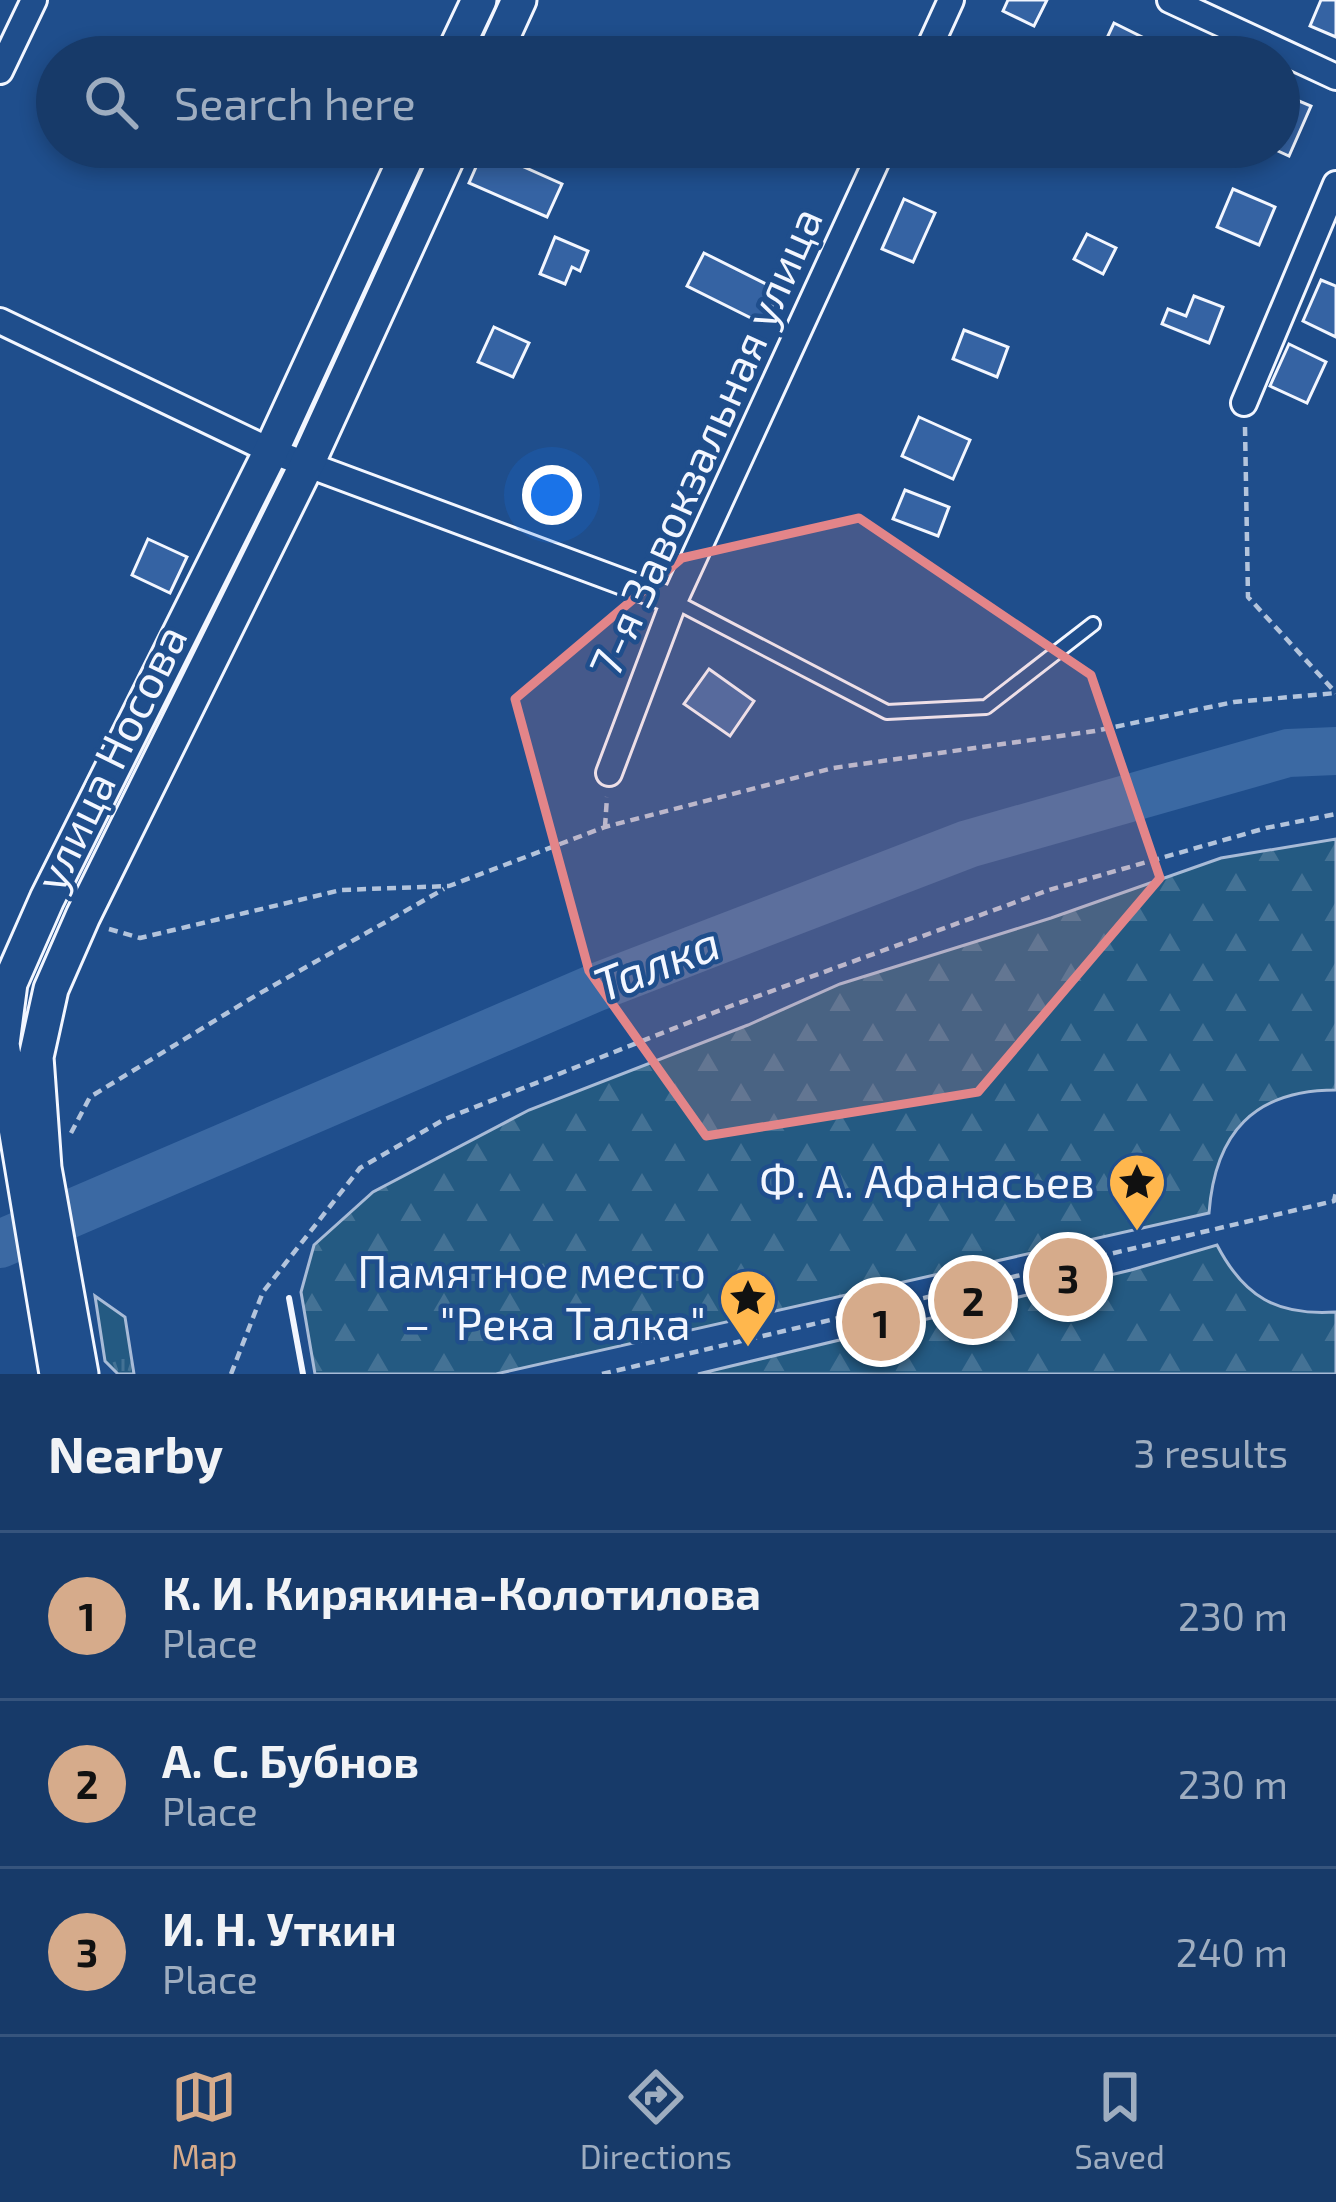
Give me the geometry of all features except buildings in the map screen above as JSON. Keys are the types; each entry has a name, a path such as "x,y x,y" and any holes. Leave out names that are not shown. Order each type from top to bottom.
{"main road":[{"path":"462,36 479,0"},
{"path":"503,36 519,0"},
{"name":"улица Носова","path":"4,997 47,899 271,451 401,168"},
{"name":"улица Носова","path":"47,1002 307,464 442,168"},
{"path":"33,1170 36,1057 47,1002 4,997 2,1044 33,1170 49,1268 57,1374"},
{"path":"49,1268 81,1374"}],"street":[{"path":"0,71 34,0"},
{"path":"935,36 951,0"},
{"path":"1170,0 1248,36"},
{"path":"1300,60 1336,77"},
{"name":"7-я Завокзальная улица","path":"609,773 674,602 873,168"},
{"path":"1244,403 1336,184"},
{"path":"0,321 271,451 674,602"}],"lane":[{"path":"674,602 886,712 986,707 1093,624"}],"path":[{"path":"1244,403 1248,597 1336,693"},
{"path":"71,1133 90,1097 255,996 449,886 605,827 833,768 1095,731 1234,702 1336,693"},
{"path":"231,1374 263,1292 361,1168 445,1120 728,1007 1049,890 1266,828 1336,814"},
{"path":"104,927 140,938 341,890 449,886"},
{"path":"602,1374 1335,1202 1336,1192"}],"highlighted area":[{"path":"859,518 1091,675 1160,878 978,1092 706,1136 589,971 515,699 682,558"}],"green space":[{"path":"1336,839 1336,1090 1282,1098 1244,1122 1220,1160 1209,1213 496,1374 315,1374 301,1292 314,1245 373,1192 529,1110 840,984 1221,858"},
{"path":"1217,1245 1239,1278 1265,1300 1296,1311 1336,1312 1336,1374 698,1374 1131,1270"},
{"path":"95,1296 125,1317 134,1374 118,1374 105,1361"}],"waterway":[{"name":"Талка","path":"0,1244 597,987 968,844 1288,753 1336,751"}],"wall":[{"path":"289,1298 303,1374"}],"place":[{"name":"Ф. А. Афанасьев","path":"1137,1233"},
{"name":"И. Н. Уткин","path":"1068,1277"},
{"name":"А. С. Бубнов","path":"973,1300"},
{"name":"К. И. Кирякина-Колотилова","path":"881,1322"},
{"name":"Памятное место – \"Река Талка\"","path":"748,1349"}]}
